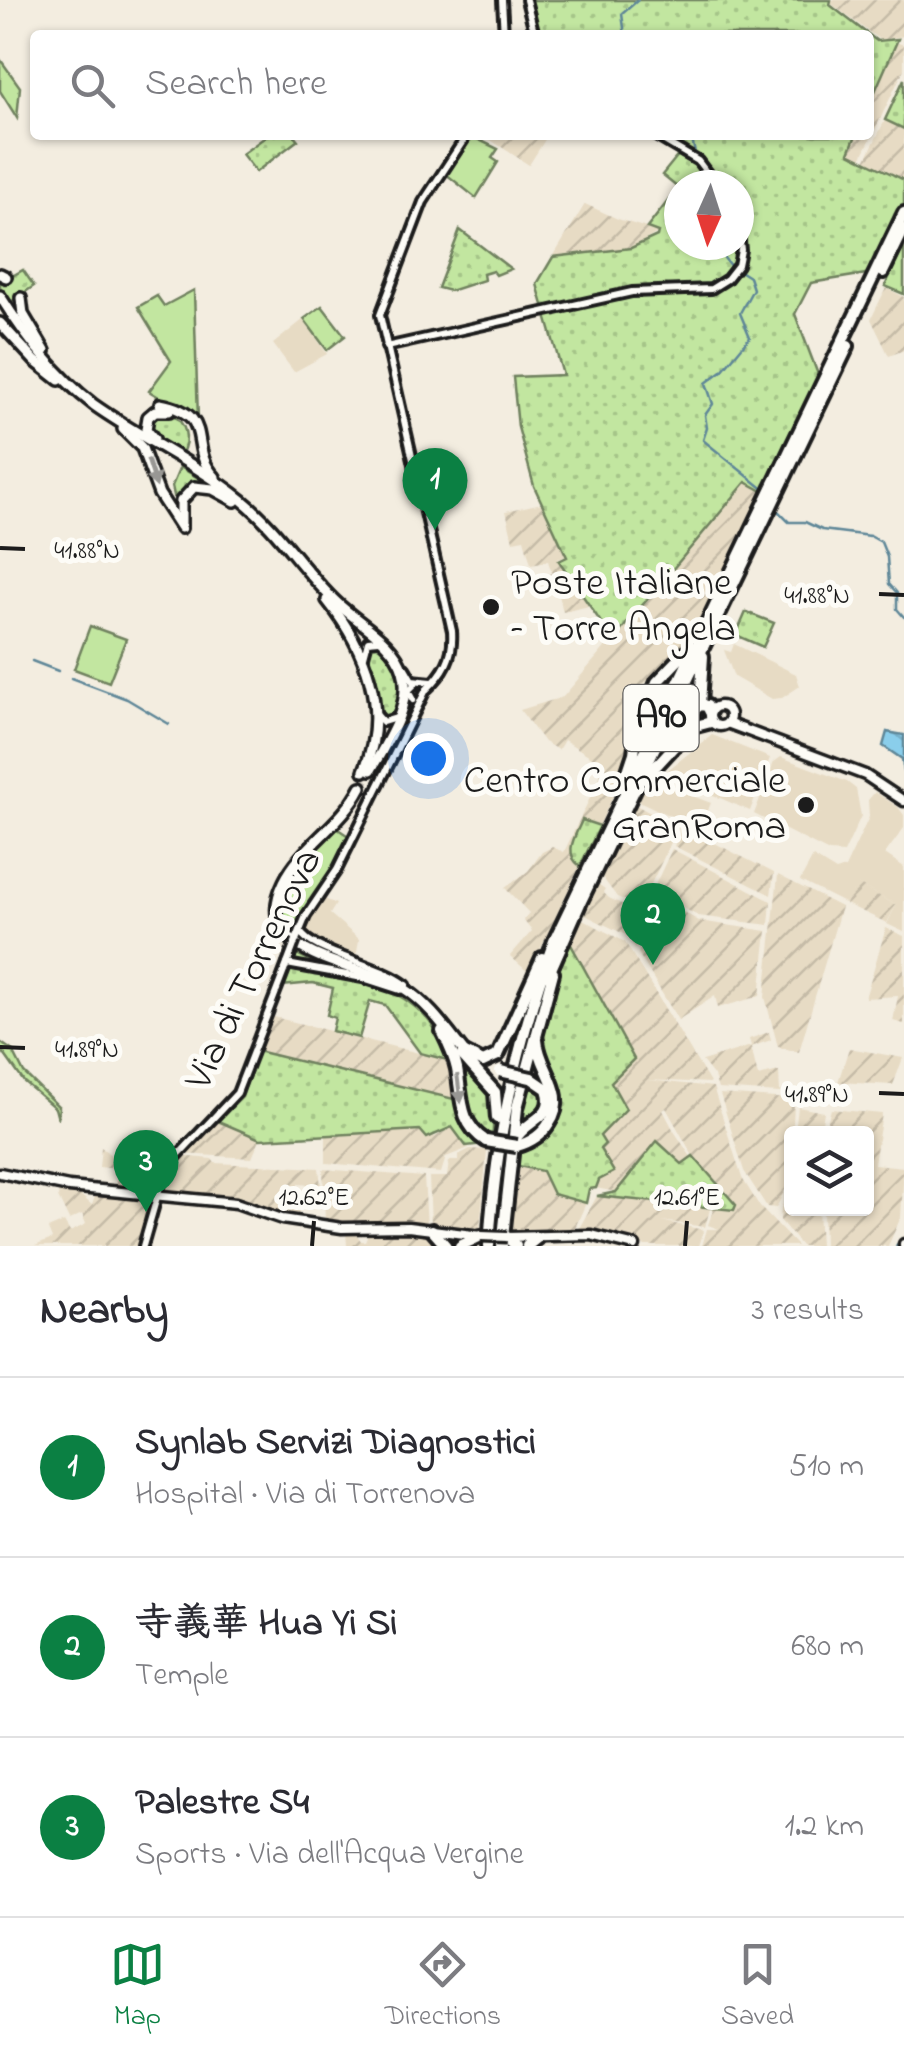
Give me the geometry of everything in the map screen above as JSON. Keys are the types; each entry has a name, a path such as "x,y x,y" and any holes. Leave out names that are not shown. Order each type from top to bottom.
{"highway":[{"name":"A90","path":"506,1244 492,1191 507,1096 546,963 904,213"},
{"name":"A90","path":"506,1244 502,1170 513,1098 528,1036 558,953 904,229"},
{"path":"465,1053 483,1062 498,1056 685,653 735,564"},
{"path":"679,713 692,712 700,705 702,665 711,632"},
{"path":"685,653 654,686 652,696 679,713 710,717"},
{"path":"624,783 634,753 639,713 646,704 658,702"},
{"path":"700,705 706,706 710,717"},
{"path":"632,796 690,729 710,717"},
{"path":"506,1244 520,1093 558,953"},
{"path":"496,1118 511,1054 542,958"},
{"path":"442,1031 456,1064 464,1116 474,1132 486,1141 514,1150 542,1133 556,1110 554,1086 537,1049 539,1022"},
{"path":"442,1031 494,1091 506,1244"},
{"path":"465,1053 482,1066 531,1078 546,1088 550,1106 520,1131 514,1150"},
{"path":"432,1230 447,1246"},
{"path":"447,1246 449,1237 455,1233 459,1246 538,1238"}],"main road":[{"path":"21,298 24,316 62,379"},
{"path":"0,299 28,344 142,448 159,494 181,528 181,501 192,488 213,488 241,504"},
{"path":"0,323 35,362 241,504 277,540 334,609 364,658 374,692 367,771 399,714 405,682 398,659 340,606 266,523 223,486 206,466 194,419 160,404"},
{"path":"168,452 148,434 146,420 155,411 176,412"},
{"path":"116,424 168,452"},
{"path":"184,463 223,486"},
{"path":"728,721 719,727 710,717 715,707 723,707 728,721 823,757 904,798"},
{"path":"442,1031 400,990 304,955 285,938 276,918 275,895 284,874 359,787 338,822 286,878 278,901 281,923 294,943 307,952 386,979 412,994 465,1053"},
{"path":"0,1173 152,1198 233,1202 286,1220 342,1228 432,1230 506,1244"},
{"path":"538,1238 588,1235 635,1246"}],"street":[{"path":"502,0 504,30"},
{"path":"526,0 534,30"},
{"path":"375,711 384,722 399,714 406,701 418,696 432,682 446,666 452,630 380,313 424,200 464,140"},
{"path":"662,140 698,161 705,170"},
{"path":"386,347 636,291 705,290 732,274 739,260"},
{"path":"364,658 368,641 384,643"},
{"path":"398,659 414,680 432,682"},
{"name":"Via di Torrenova","path":"143,1246 152,1198 169,1163 236,1096 300,930 338,870 418,696 446,666"},
{"path":"406,669 418,696"},
{"path":"300,930 310,942 388,972 431,1011"},
{"path":"288,960 400,990"}],"shaded area":[{"path":"904,0 904,36 880,40 874,30 866,30 830,3"},
{"path":"896,42 904,45 904,69 874,132 874,93"},
{"path":"885,120 904,129 904,180 865,161"},
{"path":"491,140 545,140 529,165"},
{"path":"854,140 870,140 861,159 849,153"},
{"path":"585,204 659,232 631,248 553,257"},
{"path":"886,288 904,297 904,350 889,356 871,319"},
{"path":"304,319 327,354 294,372 273,344"},
{"path":"746,481 763,490 685,648 641,687 634,701 623,775 529,973 510,956 532,931 523,920 529,913 505,888 528,871 542,852 552,847 564,852 601,775 595,771 600,762 564,740 558,750 544,742 520,710 563,697"},
{"path":"542,503 567,556 558,559 589,606 563,612 557,587 548,589 545,576 552,573 548,561 531,564 524,539 513,541 506,511"},
{"path":"734,644 796,674 800,686 782,698 772,699 734,677 724,650 731,652"},
{"path":"712,735 770,758 750,811 667,775 669,769"},
{"path":"781,757 856,789 861,816 844,853 829,852 754,814 774,762"},
{"path":"650,780 711,803 699,830 637,800"},
{"path":"875,792 904,815 904,828 885,854 904,867 904,932 887,924 896,905 857,884 846,904 800,881 813,857 836,871 845,868 869,817 868,800"},
{"path":"634,804 678,828 649,888 660,896 654,912 617,897 602,877"},
{"path":"683,827 774,873 771,895 674,846"},
{"path":"672,849 771,901 769,925 698,916 667,899 668,894 655,885"},
{"path":"778,875 841,907 799,1052 778,1047 765,997"},
{"path":"595,882 609,898 651,918 636,949 626,935 581,913"},
{"path":"856,883 896,905 887,923 846,904"},
{"path":"320,897 336,904 330,914 359,939 356,959 306,941 301,935 303,922"},
{"path":"664,901 699,921 767,931 760,996 718,1008 715,996 678,1020 638,953"},
{"path":"579,917 625,942 710,1083 647,1080 713,1087 742,1178 760,1207 797,1246 702,1246 707,1229 719,1229 708,1225 714,1207 733,1203 693,1156 666,1108 663,1110 691,1157 683,1164 657,1142 616,1192 596,1188 599,1180 613,1172 603,1157 599,1135 610,1082 634,1059 569,941"},
{"path":"886,928 904,936 904,1024 893,1021 898,996 865,998"},
{"path":"270,1016 451,1061 454,1099 257,1051"},
{"path":"769,1032 771,1040 751,1047 758,1076 779,1071 780,1093 718,1089 702,1061 751,1046 749,1039"},
{"path":"849,1048 903,1058 893,1085 838,1082"},
{"path":"720,1094 790,1099 794,1104 793,1126 784,1126 784,1192 776,1208 767,1207 744,1171"},
{"path":"798,1107 824,1112 821,1126 796,1126"},
{"path":"831,1109 882,1114 874,1164 874,1126 826,1126"},
{"path":"218,1121 260,1139 252,1158 181,1154"},
{"path":"452,1127 469,1148 446,1157 441,1173 326,1163 326,1135 420,1130 435,1137"},
{"path":"101,1147 153,1192 116,1189 118,1169 99,1167"},
{"path":"470,1149 487,1150 480,1228 431,1225 429,1177 447,1177 449,1161 458,1161 458,1155"},
{"path":"179,1156 212,1159 215,1163 319,1168 321,1186 298,1184 299,1219 245,1202 163,1193 161,1188 168,1170"},
{"path":"874,1164 904,1167 901,1217 888,1246 824,1246 823,1216 874,1216"},
{"path":"514,1165 542,1171 553,1194 586,1203 574,1230 569,1229 567,1234 506,1234"},
{"path":"323,1169 424,1177 427,1226 325,1222"},
{"path":"59,1191 78,1193 92,1205 96,1193 151,1201 140,1246 35,1246 52,1239 48,1229 64,1222 70,1232 86,1224 82,1214 69,1220"},
{"path":"597,1196 710,1209 705,1227 661,1221 704,1230 699,1246 645,1246 604,1234 577,1232"},
{"path":"784,1203 784,1216 818,1216 820,1246 801,1246 780,1220"},
{"path":"402,1230 406,1234 429,1234 443,1246 347,1246 346,1232 356,1233 365,1241 368,1234"}],"green space":[{"path":"530,0 831,0 830,5 862,30 538,30"},
{"path":"874,39 898,39 874,94"},
{"path":"0,59 20,87 17,118 0,91"},
{"path":"904,79 904,129 885,120"},
{"path":"261,140 298,140 256,172 242,154"},
{"path":"466,140 479,140 498,149 492,158 498,162 476,198 446,174"},
{"path":"669,140 854,140 849,153 904,180 904,229 884,271 811,283 795,314 825,393 777,499 746,482 613,640 559,561 567,557 534,486 518,427 513,377 563,375 537,284 553,257 631,248 657,236 658,232 647,228 664,206 664,260 754,260 754,170 666,170 684,148"},
{"path":"460,230 511,269 496,275 493,271 483,274 484,280 450,291 438,288"},
{"path":"904,246 904,294 885,286"},
{"path":"23,270 34,286 8,304 0,292 0,283"},
{"path":"194,290 198,420 149,391 171,361 138,307 157,296 164,306"},
{"path":"322,306 345,336 327,350 304,319"},
{"path":"170,413 185,432 181,455 153,436 148,428 154,414"},
{"path":"180,467 208,484 202,484 176,505 172,486"},
{"path":"746,612 774,623 763,647 736,635"},
{"path":"90,626 126,639 109,682 74,669"},
{"path":"380,643 397,668 400,685 396,715 387,721 378,716 367,658 367,644"},
{"path":"676,714 685,718 685,730 649,770"},
{"path":"582,820 600,826 580,866 571,850"},
{"path":"335,827 353,839 292,936 285,919 285,889 301,863"},
{"path":"569,941 634,1059 611,1082 626,1109 600,1136 605,1144 600,1149 614,1172 599,1180 596,1188 589,1189 586,1203 553,1194 542,1171 514,1165 515,1149 558,1112 539,1041 557,969"},
{"path":"295,953 405,1000 423,1014 451,1061 420,1053 385,1005 370,1001 359,1038 332,1031 335,1018 327,1015 333,988 313,983 281,986"},
{"path":"0,1042 13,1051 24,1073 59,1107 58,1119 55,1108 24,1082 0,1048"},
{"path":"452,1046 490,1097 492,1141 470,1124"},
{"path":"257,1051 454,1099 462,1121 485,1144 466,1146 452,1127 427,1138 420,1130 260,1139 218,1121 242,1097"},
{"path":"527,1080 541,1085 549,1101 516,1134"},
{"path":"657,1141 682,1164 693,1156 736,1205 734,1210 597,1196 616,1192"}],"water":[{"path":"887,732 904,735 904,772 902,759 883,746"}],"waterway":[{"path":"624,30 622,14 638,0"},
{"path":"692,140 695,153"},
{"path":"726,260 731,267"},
{"path":"738,270 749,277 753,289 740,313 750,337 722,371 706,383 713,404 705,415 707,428 703,440 766,491"},
{"path":"776,509 789,522 870,536 881,542 887,557 889,584 897,593 897,609 904,617"},
{"path":"32,661 58,671"},
{"path":"71,678 127,699 169,724"},
{"path":"896,1246 901,1239"}],"tunnel":[{"path":"361,787 371,770"}],"place":[{"name":"Synlab Servizi Diagnostici","path":"435,530"},
{"name":"Poste Italiane – Torre Angela","path":"491,607"},
{"name":"Centro Commerciale GranRoma","path":"806,805"},
{"name":"寺義華 Hua Yi Si","path":"653,965"},
{"name":"Palestre S4","path":"146,1212"}]}
